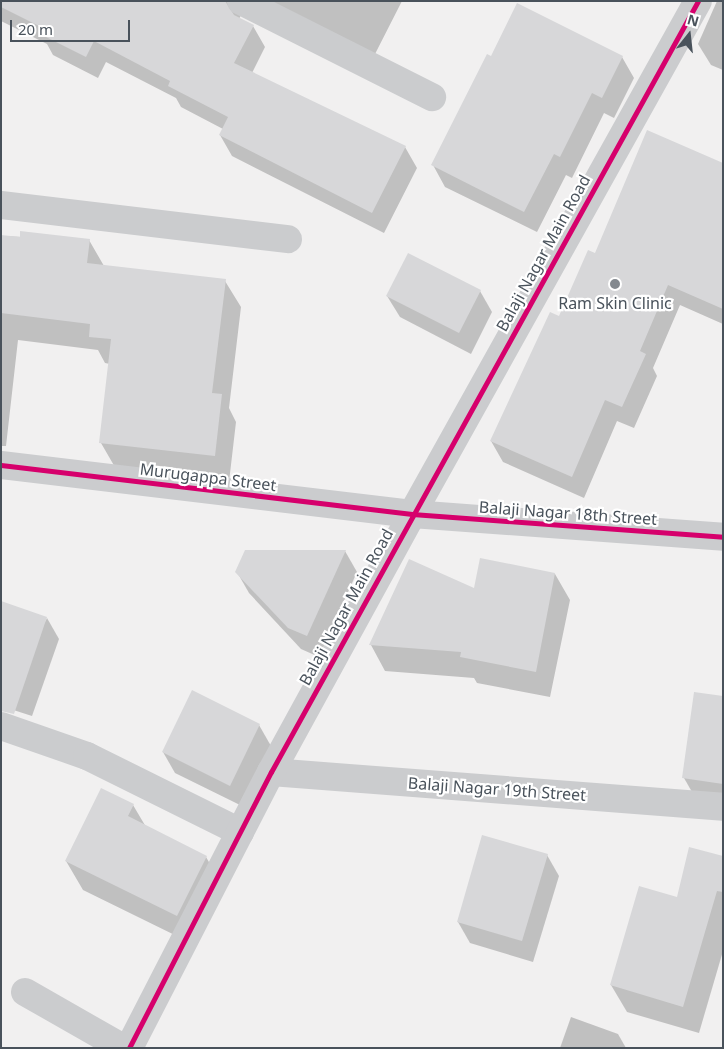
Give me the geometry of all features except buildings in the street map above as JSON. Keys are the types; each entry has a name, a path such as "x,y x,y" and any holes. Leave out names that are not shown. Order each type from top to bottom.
{"street":[{"path":"241,1 432,97"},
{"name":"Balaji Nagar Main Road","path":"129,1048 271,772 412,514 698,1"},
{"path":"1,205 288,239"},
{"name":"Murugappa Street","path":"1,465 412,514"},
{"name":"Balaji Nagar 18th Street","path":"412,514 723,537"},
{"path":"1,726 86,756 240,832"},
{"name":"Balaji Nagar 19th Street","path":"271,772 723,807"},
{"path":"25,992 122,1048"}],"cycle path":[{"path":"129,1048 271,772 698,1"},
{"path":"1,465 412,514 723,537"}],"place":[{"name":"Ram Skin Clinic","path":"615,284"}]}
